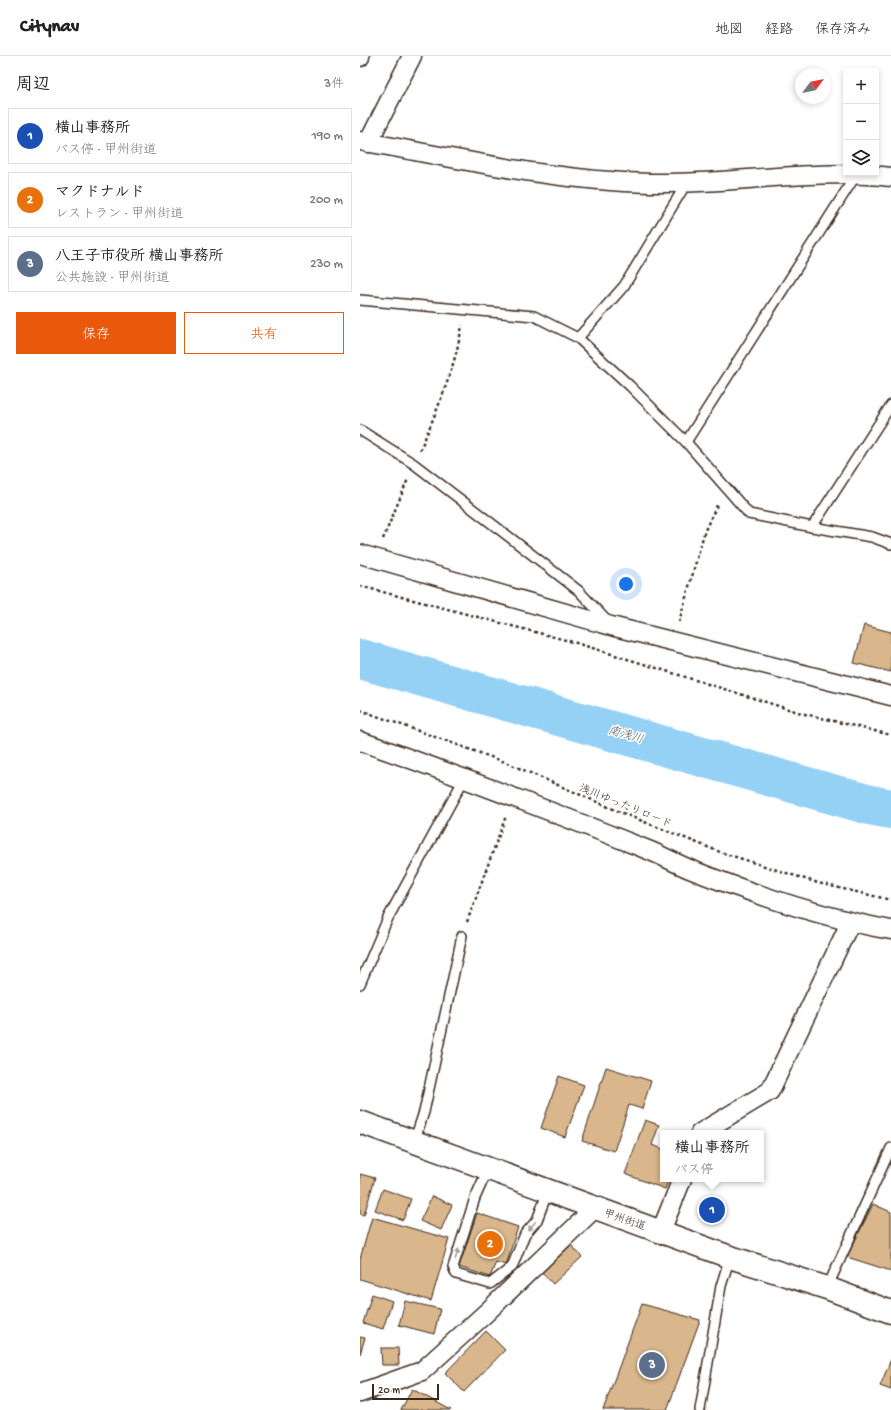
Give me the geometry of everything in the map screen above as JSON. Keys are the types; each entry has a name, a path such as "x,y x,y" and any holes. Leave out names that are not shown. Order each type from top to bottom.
{"highway":[{"name":"甲州街道","path":"360,1122 730,1257 827,1288 891,1312"}],"street":[{"path":"412,56 364,142 552,176 615,182 686,184 843,174"},
{"path":"874,176 891,177"},
{"path":"368,556 611,626 891,696"},
{"path":"360,741 513,797 692,869 746,889 850,923 891,930"},
{"path":"705,1130 770,1092 850,923"},
{"path":"661,1231 681,1182"},
{"path":"360,1393 422,1371 487,1312 595,1208"}],"lane":[{"path":"686,442 855,176"},
{"path":"578,338 624,286 686,184"},
{"path":"360,300 534,316 578,338 630,386 686,442 749,514 872,537 891,544"},
{"path":"812,527 891,405"},
{"path":"360,430 414,464 579,591 611,626"},
{"path":"360,984 388,918 464,779"},
{"path":"414,1142 424,1112 462,936"},
{"path":"827,1288 891,1148"},
{"path":"488,1169 475,1198 453,1267 456,1274 490,1284 512,1267 525,1234 537,1220 548,1191"},
{"path":"700,1410 721,1286 730,1257"}],"path":[{"path":"368,556 414,464 440,404 458,347 465,310"},
{"path":"673,641 705,530 725,486"},
{"path":"360,586 573,642 801,713 891,735"},
{"name":"浅川ゆったりロード","path":"360,710 505,762 627,815 720,852 818,883 891,900"},
{"path":"462,936 513,797"}],"building":[{"path":"864,625 891,632 891,672 854,663"},
{"path":"606,1067 651,1081 642,1109 629,1105 614,1151 582,1141"},
{"path":"559,1076 584,1085 565,1137 541,1128"},
{"path":"645,1120 659,1125 652,1145 660,1148 660,1182 668,1182 665,1189 625,1174"},
{"path":"360,1174 375,1178 364,1215 360,1214"},
{"path":"383,1189 411,1199 403,1220 375,1210"},
{"path":"432,1196 452,1205 441,1230 420,1221"},
{"path":"873,1204 891,1212 891,1271 847,1257"},
{"path":"477,1213 518,1227 506,1265 496,1262 490,1277 459,1267"},
{"path":"372,1217 449,1239 431,1301 360,1279 360,1259"},
{"path":"571,1245 582,1257 553,1284 542,1272"},
{"path":"372,1294 392,1301 383,1329 363,1323"},
{"path":"405,1301 440,1309 434,1334 399,1325"},
{"path":"642,1304 700,1320 667,1410 603,1410"},
{"path":"486,1331 505,1350 464,1392 445,1373"},
{"path":"360,1337 365,1338 360,1354"},
{"path":"381,1348 398,1348 399,1365 382,1365"},
{"path":"891,1359 891,1390 880,1386"},
{"path":"412,1389 451,1410 401,1410"}],"waterway":[{"name":"南浅川","path":"360,659 870,805 891,809"}],"place":[{"name":"横山事務所","path":"712,1210"},
{"name":"マクドナルド","path":"490,1244"},
{"name":"八王子市役所 横山事務所","path":"652,1365"}]}
